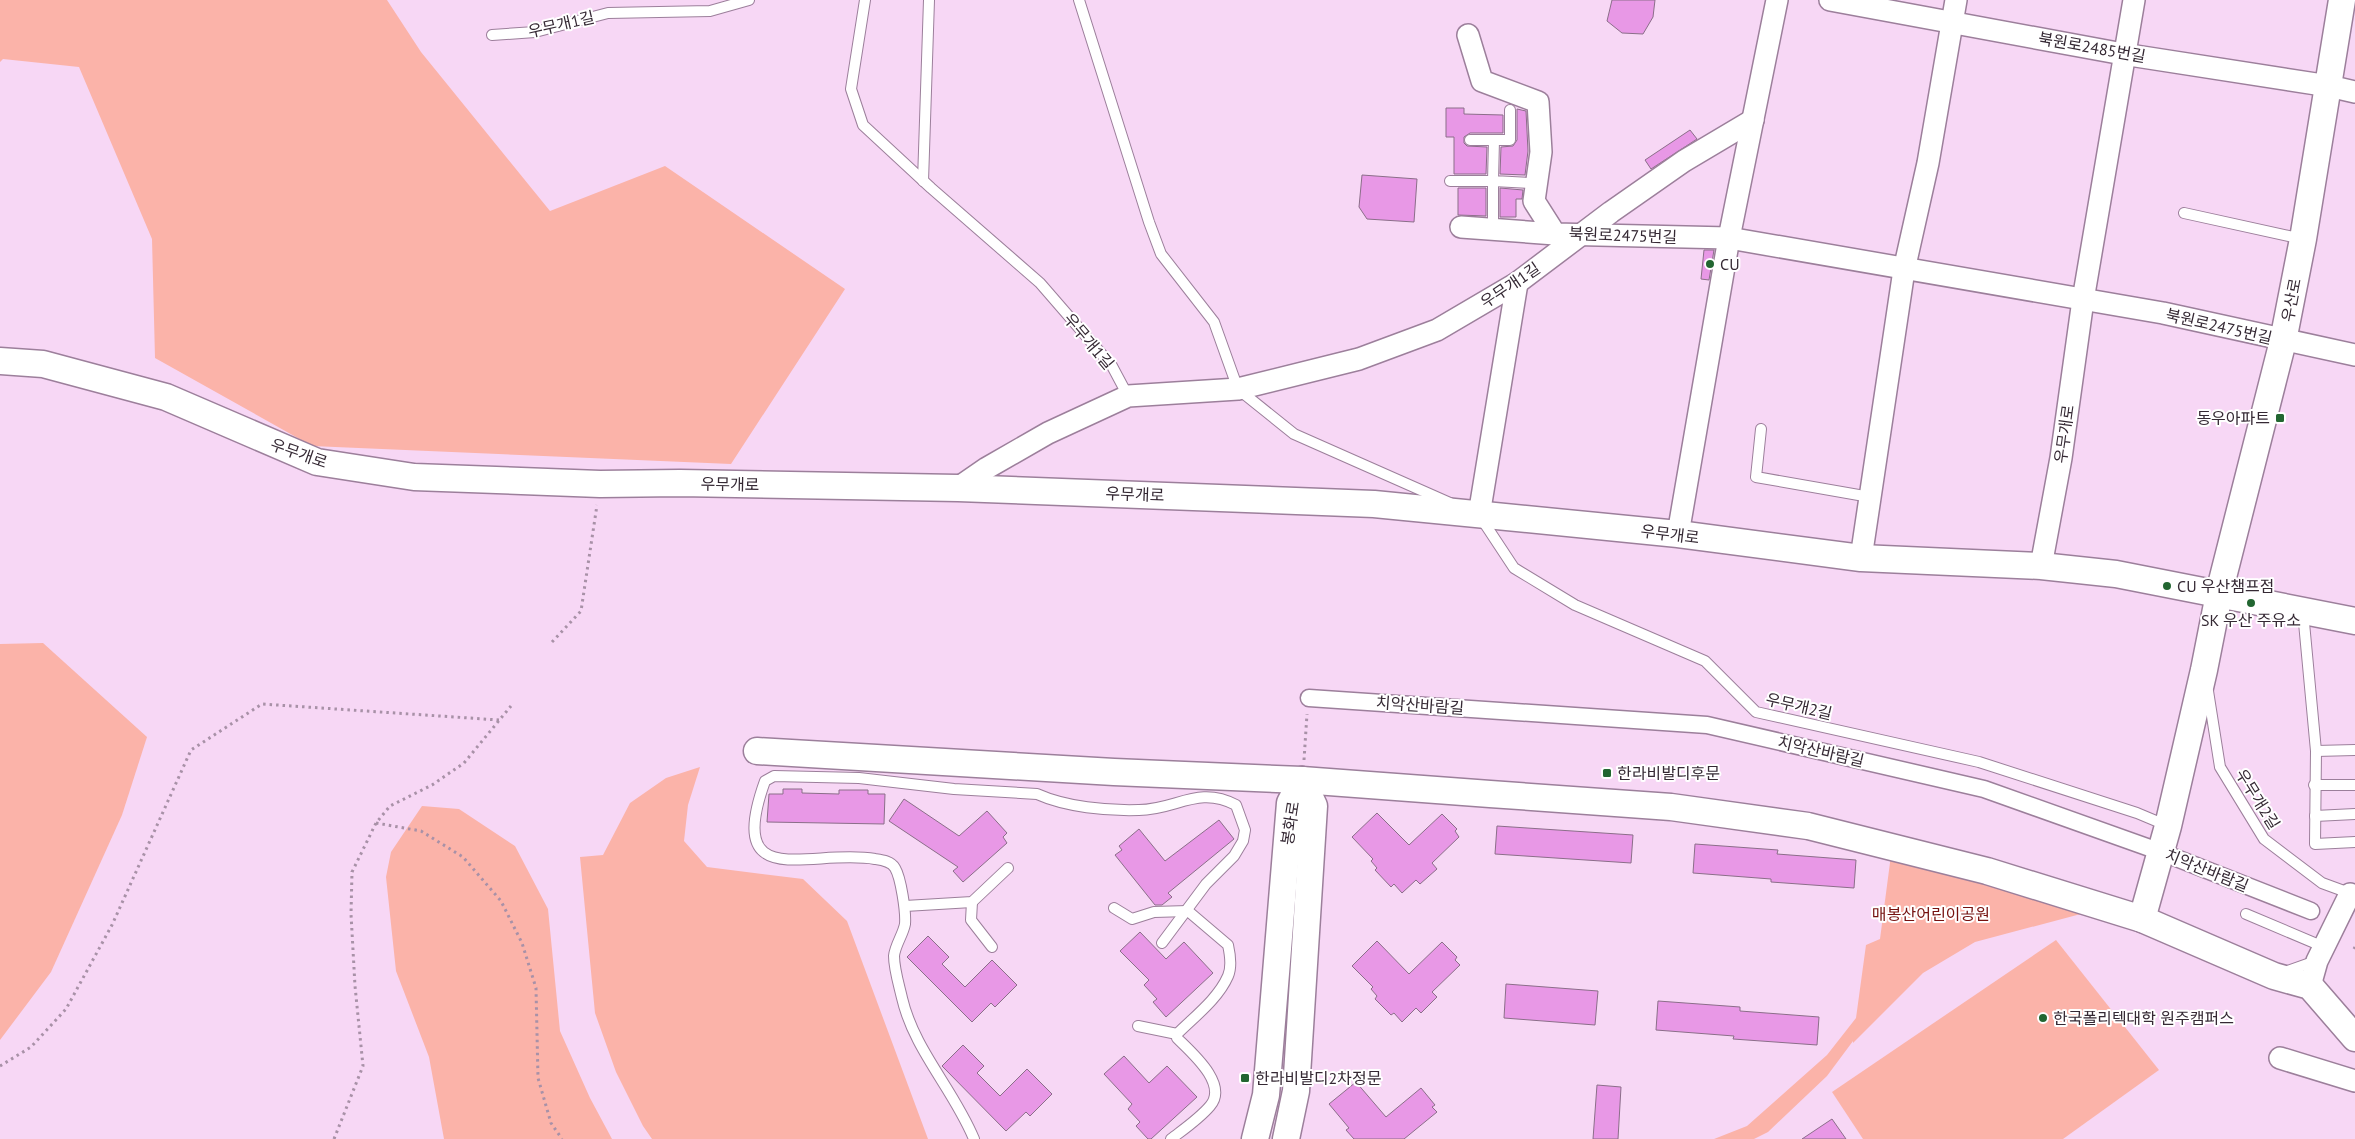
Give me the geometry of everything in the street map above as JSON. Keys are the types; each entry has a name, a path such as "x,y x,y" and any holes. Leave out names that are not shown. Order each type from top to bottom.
{"street":[{"path":"1678,534 1729,238 1777,0"},
{"name":"북원로2485번길","path":"1830,0 1863,3 1952,22 2124,54 2329,86 2355,92"},
{"path":"1861,558 1904,270 1928,162 1956,0"},
{"path":"2083,300 2134,0"},
{"name":"우산로","path":"2219,595 2283,341 2303,239 2342,0"},
{"name":"북원로2475번길","path":"1468,35 1482,81 1538,102 1541,152 1534,201 1554,234 1729,238 1904,270 2163,313 2283,341 2355,354"},
{"name":"우무개1길","path":"1128,396 1238,389 1360,359 1436,330 1517,282 1684,161 1753,120"},
{"path":"1461,227 1554,234"},
{"path":"1479,515 1517,282"},
{"name":"우무개로","path":"2041,566 2061,458 2083,300"},
{"name":"우무개로","path":"0,360 43,364 166,397 317,462 414,477 600,484 680,483 958,488 1374,504 1678,534 1861,558 2041,566 2116,574 2355,621"},
{"path":"958,488 987,468 1048,433 1128,396"},
{"path":"2142,920 2168,826 2204,670 2219,595"},
{"name":"치악산바람길","path":"1309,698 1707,725 1984,789 2161,852 2310,911"},
{"path":"757,751 1114,772 1302,780 1671,807 1808,826 1987,871 2142,920 2274,976 2310,986 2355,1038"},
{"name":"봉화로","path":"1255,1139 1266,1096 1290,803 1302,780"},
{"name":"봉화로","path":"1286,1139 1296,1091 1314,806 1302,780"},
{"path":"2310,986 2321,954 2353,894"},
{"path":"2280,1058 2355,1080"}],"lane":[{"name":"우무개1길","path":"492,35 535,32 608,13 710,11 749,0"},
{"name":"우무개1길","path":"865,0 851,89 863,125 923,181 1040,283 1112,366 1128,396"},
{"path":"923,181 929,0"},
{"path":"1080,0 1149,222 1161,254 1214,322 1238,389 1294,434 1479,515"},
{"path":"1470,140 1510,140 1510,110"},
{"path":"1493,228 1494,140"},
{"path":"1450,181 1529,183"},
{"path":"2184,213 2303,239"},
{"path":"1761,429 1756,477 1870,497"},
{"name":"우무개2길","path":"1479,515 1514,568 1575,604 1705,660 1756,712 1979,762 2137,813 2168,826"},
{"path":"2303,611 2316,751 2314,785 2316,844 2355,842"},
{"name":"우무개2길","path":"2204,670 2220,767 2264,839 2322,883 2353,894"},
{"path":"2316,751 2355,750"},
{"path":"974,1139 928,1055 914,1036 902,998 894,956 904,924 905,906 895,868 885,860 866,857 789,860 769,857 759,849 754,834 755,817 765,780 774,776 859,778 954,789 1037,794 1048,799 1080,807 1140,810 1201,796 1221,797 1236,805 1245,830 1243,841 1234,856 1206,884 1188,911 1162,943"},
{"path":"2314,785 2355,785"},
{"path":"2315,816 2355,814"},
{"path":"905,906 972,902 1008,868"},
{"path":"972,902 971,920 992,947"},
{"path":"1114,908 1132,920 1154,912 1188,911 1228,945 1229,975 1213,997 1177,1034"},
{"path":"2246,914 2321,954"},
{"path":"2274,976 2321,954"},
{"path":"1138,1026 1177,1034 1201,1062 1213,1080 1216,1093 1212,1105 1171,1139"}],"path":[{"path":"552,642 581,611 600,484"},
{"path":"1302,780 1309,698"},
{"path":"0,1066 31,1048 66,1009 112,925 191,750 262,704 500,720"},
{"path":"334,1139 363,1066 355,986 351,914 352,872 376,823 390,806 432,785 464,763 511,706"},
{"path":"376,823 421,831 463,857 501,901 522,943 536,988 538,1078 551,1123 562,1139"}],"green space":[{"path":"0,0 387,0 421,52 550,211 665,166 845,289 731,464 312,446 155,358 152,239 79,67 3,59 0,62"},
{"path":"43,643 147,737 122,815 51,972 0,1040 0,644"},
{"path":"700,767 688,805 684,841 707,867 803,879 847,921 928,1139 652,1139 643,1126 616,1072 595,1013 580,857 603,855 630,803 666,778"},
{"path":"422,806 459,809 515,846 548,909 560,1031 590,1098 612,1139 444,1139 429,1057 396,971 386,877 391,852"},
{"name":"매봉산어린이공원","path":"1891,855 2092,911 1975,942 1923,973 1853,1043 1853,1041 1827,1076 1768,1132 1754,1139 1714,1139 1747,1126 1827,1055 1856,1018 1866,945 1880,939"},
{"path":"2056,940 2159,1070 2063,1139 1863,1139 1832,1092"}],"building":[{"path":"1612,0 1655,0 1653,17 1643,34 1622,33 1607,21"},
{"path":"1446,108 1464,108 1464,114 1503,115 1503,133 1470,133 1464,137 1464,143 1467,146 1487,147 1486,174 1454,174 1454,137 1446,137"},
{"path":"1517,109 1526,111 1528,151 1525,175 1500,174 1501,147 1513,146 1517,140"},
{"path":"1690,130 1697,139 1651,169 1645,160"},
{"path":"1362,175 1417,179 1414,222 1367,219 1359,207"},
{"path":"1458,188 1486,188 1486,216 1458,215"},
{"path":"1500,188 1523,190 1522,199 1516,199 1516,217 1500,217"},
{"path":"1704,250 1714,250 1709,280 1701,279"},
{"path":"783,789 802,789 802,793 839,794 839,790 868,790 868,794 885,794 884,824 767,822 769,794 783,794"},
{"path":"904,799 959,836 987,811 1007,833 1003,837 1007,843 963,882 953,871 958,867 889,821"},
{"path":"1377,813 1409,845 1442,814 1457,829 1455,831 1459,837 1432,863 1437,869 1420,884 1416,880 1402,893 1394,884 1391,887 1375,870 1377,868 1371,861 1373,859 1352,837"},
{"path":"1219,820 1234,839 1168,893 1172,897 1162,905 1155,905 1115,855 1122,850 1119,846 1139,829 1165,861"},
{"path":"1497,826 1633,835 1631,863 1495,854"},
{"path":"1695,844 1778,850 1777,854 1856,860 1854,888 1771,882 1771,879 1693,873"},
{"path":"1140,932 1166,959 1184,942 1213,973 1166,1017 1153,1002 1157,999 1144,985 1149,980 1120,951"},
{"path":"928,936 949,957 942,964 965,987 992,960 1017,985 995,1007 991,1003 972,1022 907,957"},
{"path":"1377,941 1409,974 1442,942 1457,957 1455,960 1460,965 1432,992 1437,997 1421,1013 1416,1008 1402,1022 1394,1013 1391,1015 1375,999 1377,996 1371,989 1373,987 1352,966"},
{"path":"1506,984 1598,991 1595,1025 1504,1018"},
{"path":"1658,1001 1740,1007 1740,1011 1819,1017 1817,1045 1733,1039 1734,1036 1656,1030"},
{"path":"963,1045 984,1066 977,1073 1000,1096 1027,1069 1052,1094 1030,1116 1026,1112 1006,1131 942,1066"},
{"path":"1124,1056 1149,1083 1167,1066 1197,1097 1151,1139 1148,1139 1136,1126 1140,1122 1128,1109 1132,1104 1104,1074"},
{"path":"1356,1082 1386,1117 1421,1088 1435,1105 1432,1107 1437,1112 1404,1139 1354,1139 1346,1130 1349,1128 1329,1104"},
{"path":"1597,1085 1621,1087 1618,1139 1593,1139"},
{"path":"1832,1119 1846,1139 1802,1139"}],"place":[{"name":"CU","path":"1710,264"},
{"name":"동우아파트","path":"2280,418"},
{"name":"CU 우산챔프점","path":"2167,586"},
{"name":"SK 우산 주유소","path":"2251,603"},
{"name":"한라비발디후문","path":"1607,773"},
{"name":"한국폴리텍대학 원주캠퍼스","path":"2043,1018"},
{"name":"한라비발디2차정문","path":"1245,1078"}]}
